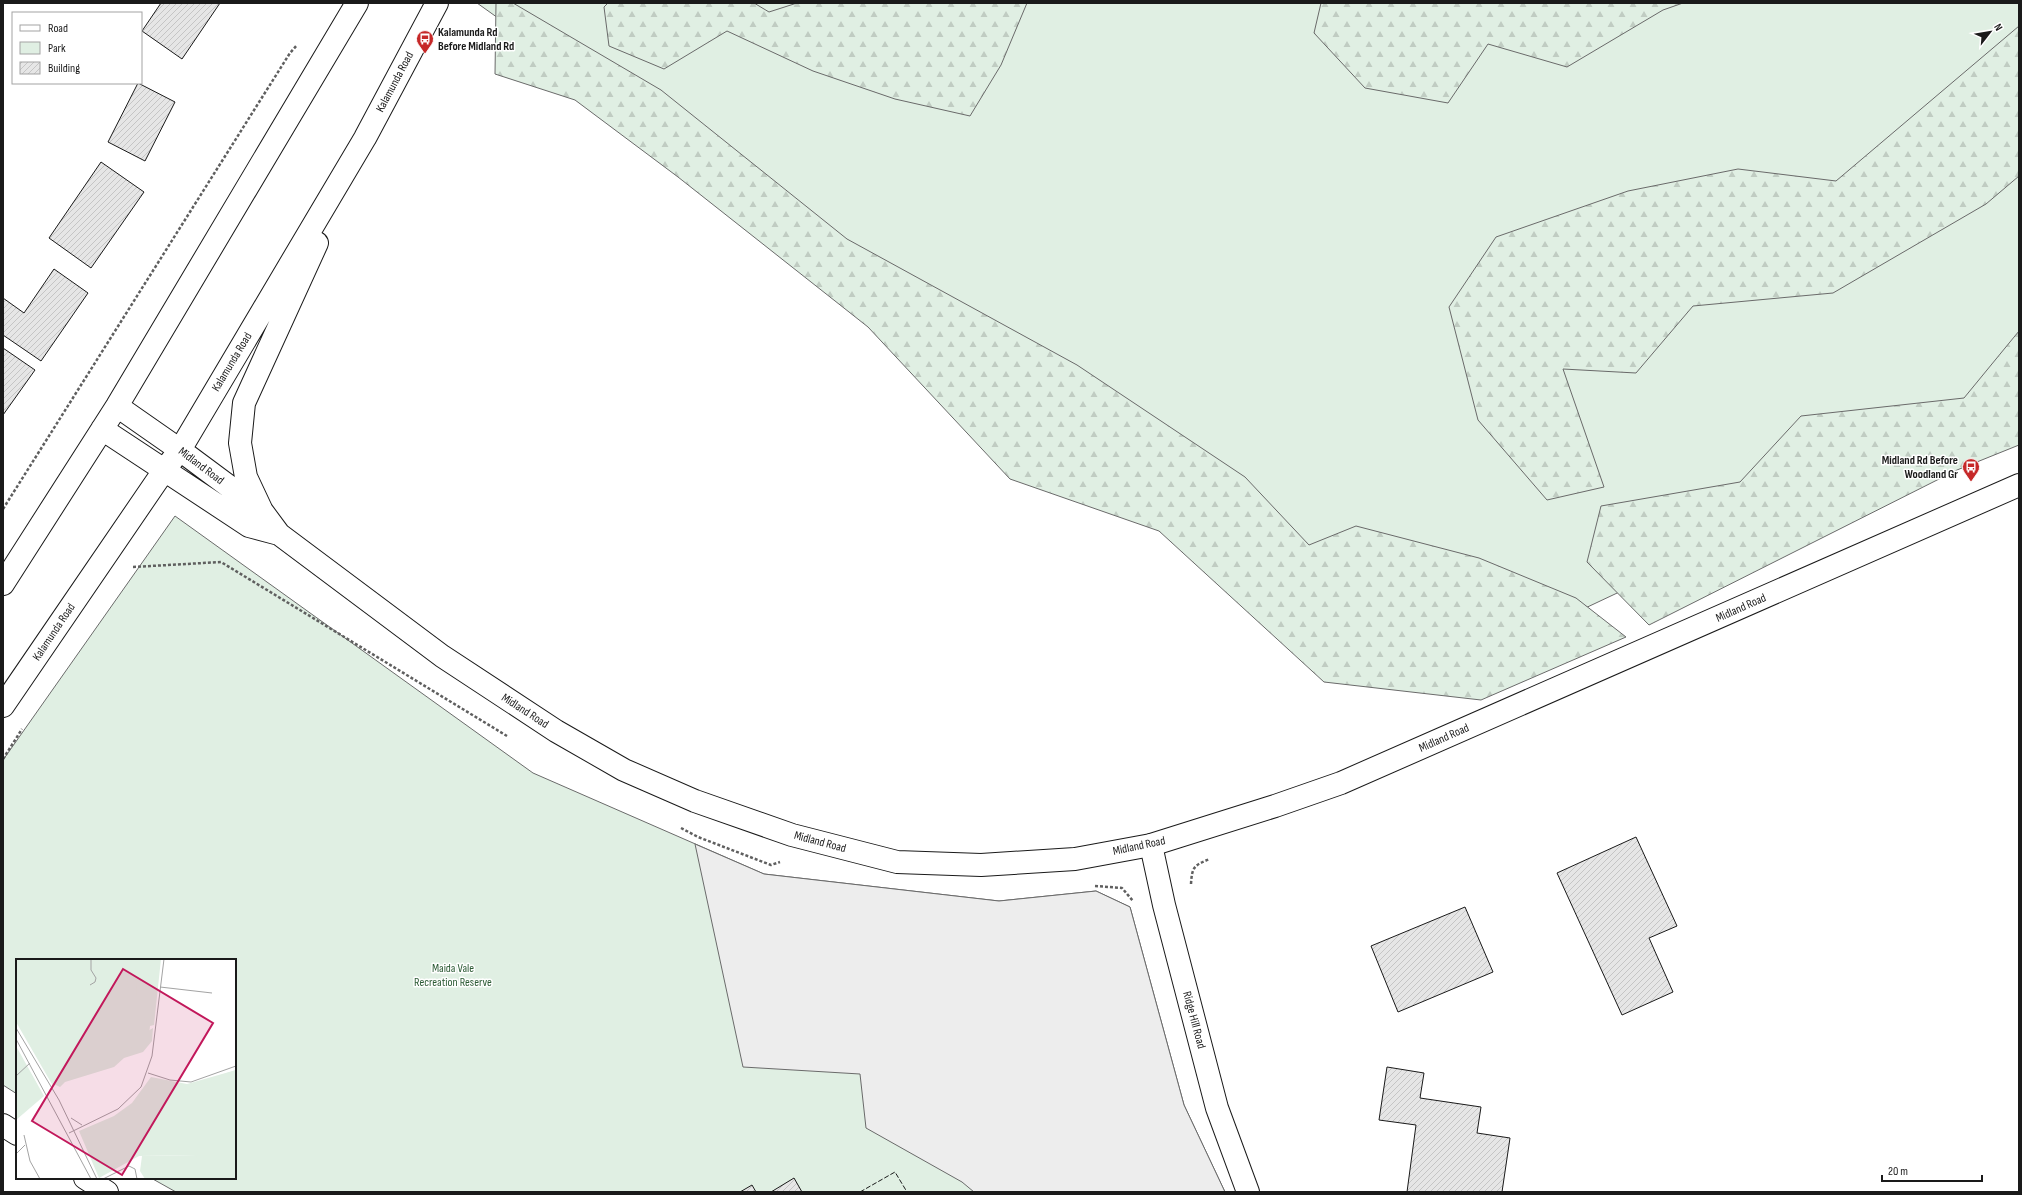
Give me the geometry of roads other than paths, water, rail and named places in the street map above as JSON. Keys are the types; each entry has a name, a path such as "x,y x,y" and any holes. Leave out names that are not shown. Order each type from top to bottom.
{"main road":[{"path":"3,584 117,406 358,3"},
{"name":"Kalamunda Road","path":"3,706 165,469 180,450 365,138 437,3"},
{"path":"262,511 246,477 240,443 244,403 365,138"},
{"name":"Midland Road","path":"117,406 180,450 262,511 279,534 442,656 556,731 624,770 710,806 792,835 897,862 981,865 1075,859 1151,845 1275,806 1342,783 2019,485"},
{"name":"Midland Road","path":"102,429 165,469 249,526 279,534"},
{"name":"Ridge Hill Road","path":"1151,845 1164,905 1217,1108 1248,1192"},
{"path":"3,1126 16,1133"},
{"path":"87,1179 107,1192"}],"place":[{"name":"Kalamunda Rd Before Midland Rd","path":"425,54"},
{"name":"Midland Rd Before Woodland Gr","path":"1971,482"}],"park label":[{"name":"Maida Vale Recreation Reserve","path":"453,975"}]}
